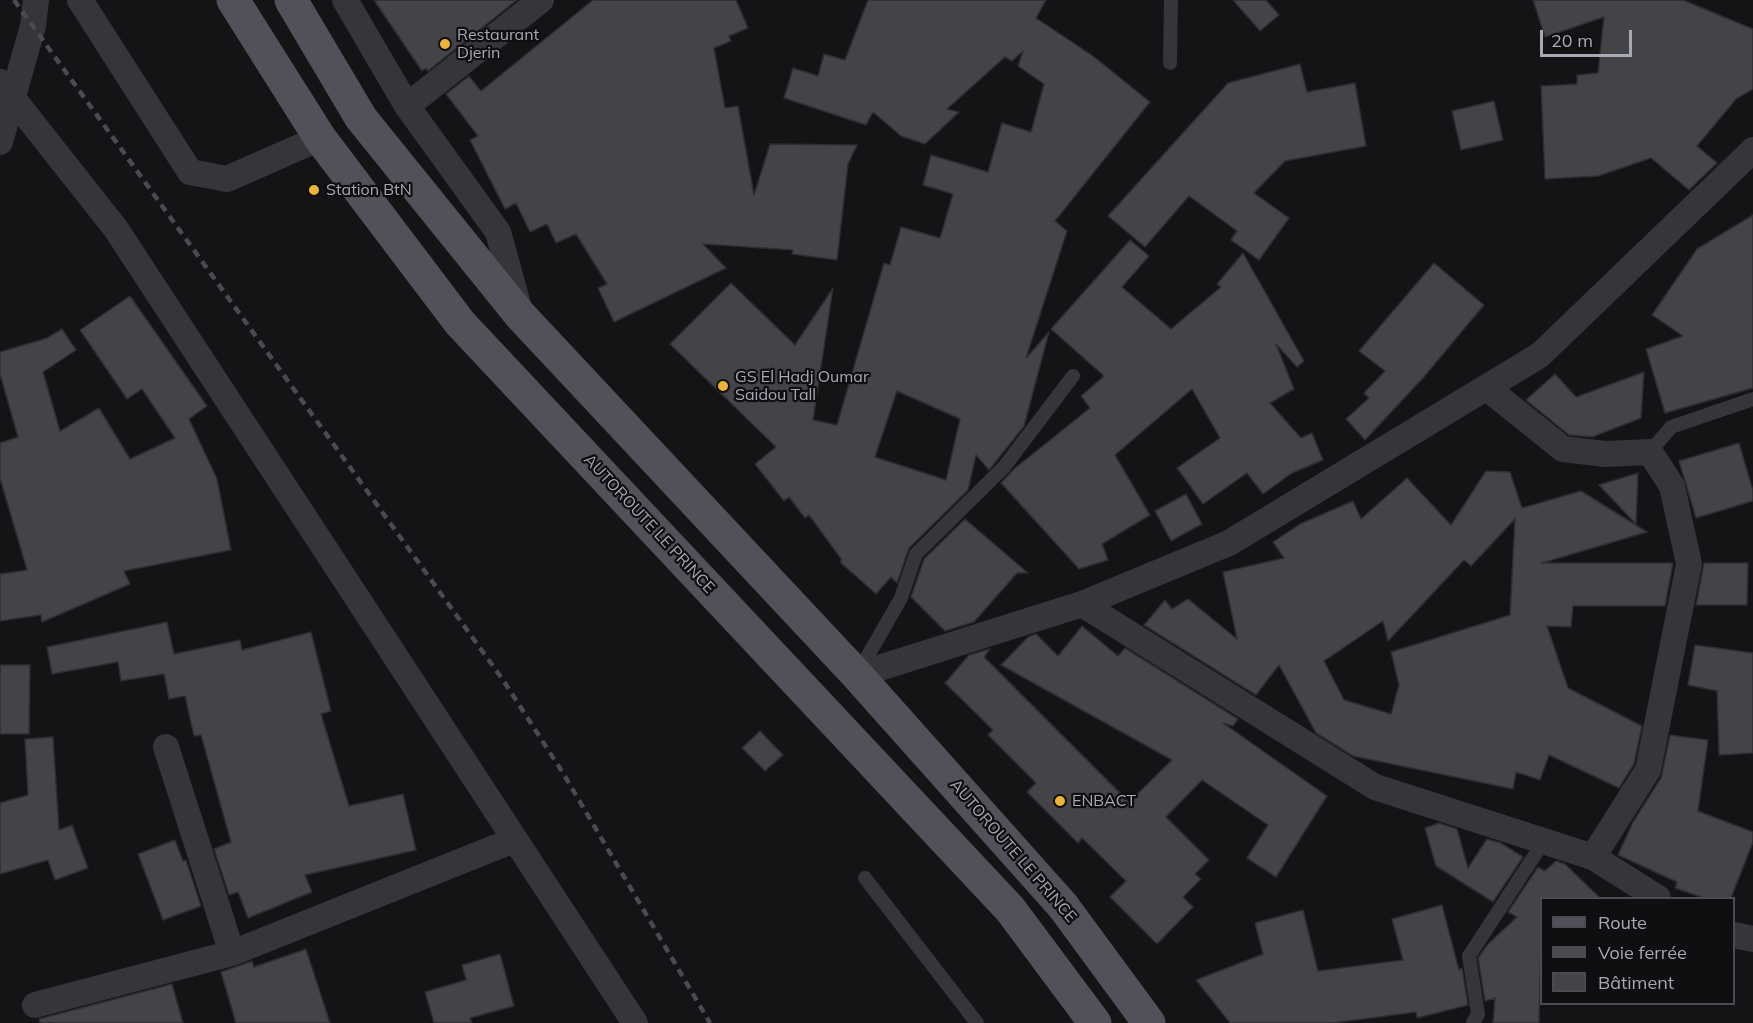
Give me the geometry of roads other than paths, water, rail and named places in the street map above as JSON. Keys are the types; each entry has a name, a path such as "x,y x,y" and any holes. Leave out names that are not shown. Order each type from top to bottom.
{"main road":[{"name":"AUTOROUTE LE PRINCE","path":"233,0 320,138 460,323 1010,909 1095,1023"},
{"name":"AUTOROUTE LE PRINCE","path":"291,0 361,118 520,315 857,675 1063,906 1149,1023"}],"street":[{"path":"0,142 6,89 33,26 36,0"},
{"path":"80,0 190,172 227,178 320,138"},
{"path":"345,0 407,106 498,232 520,315"},
{"path":"407,106 541,0"},
{"path":"6,89 116,229 513,840 635,1023"},
{"path":"857,675 1082,604 1229,543 1540,355 1753,150"},
{"path":"1487,388 1563,449 1605,454 1650,452 1672,486 1689,564 1648,770 1593,857"},
{"path":"1082,604 1374,788 1593,857 1656,897"},
{"path":"166,747 232,953"},
{"path":"35,1005 232,953 513,840"},
{"path":"1735,935 1753,939"}],"lane":[{"path":"1170,0 1170,63"},
{"path":"857,675 901,598 916,554 1004,467 1073,376"},
{"path":"1650,452 1671,427 1753,399"},
{"path":"1473,1023 1478,1014 1469,956 1544,841"},
{"path":"865,879 977,1023"}],"railway":[{"path":"14,0 503,680 563,773 710,1023"}],"place":[{"name":"Restaurant Djerin","path":"445,44"},
{"name":"Station BtN","path":"314,190"},
{"name":"GS El Hadj Oumar Saidou Tall","path":"723,386"},
{"name":"ENBACT","path":"1060,801"}]}
